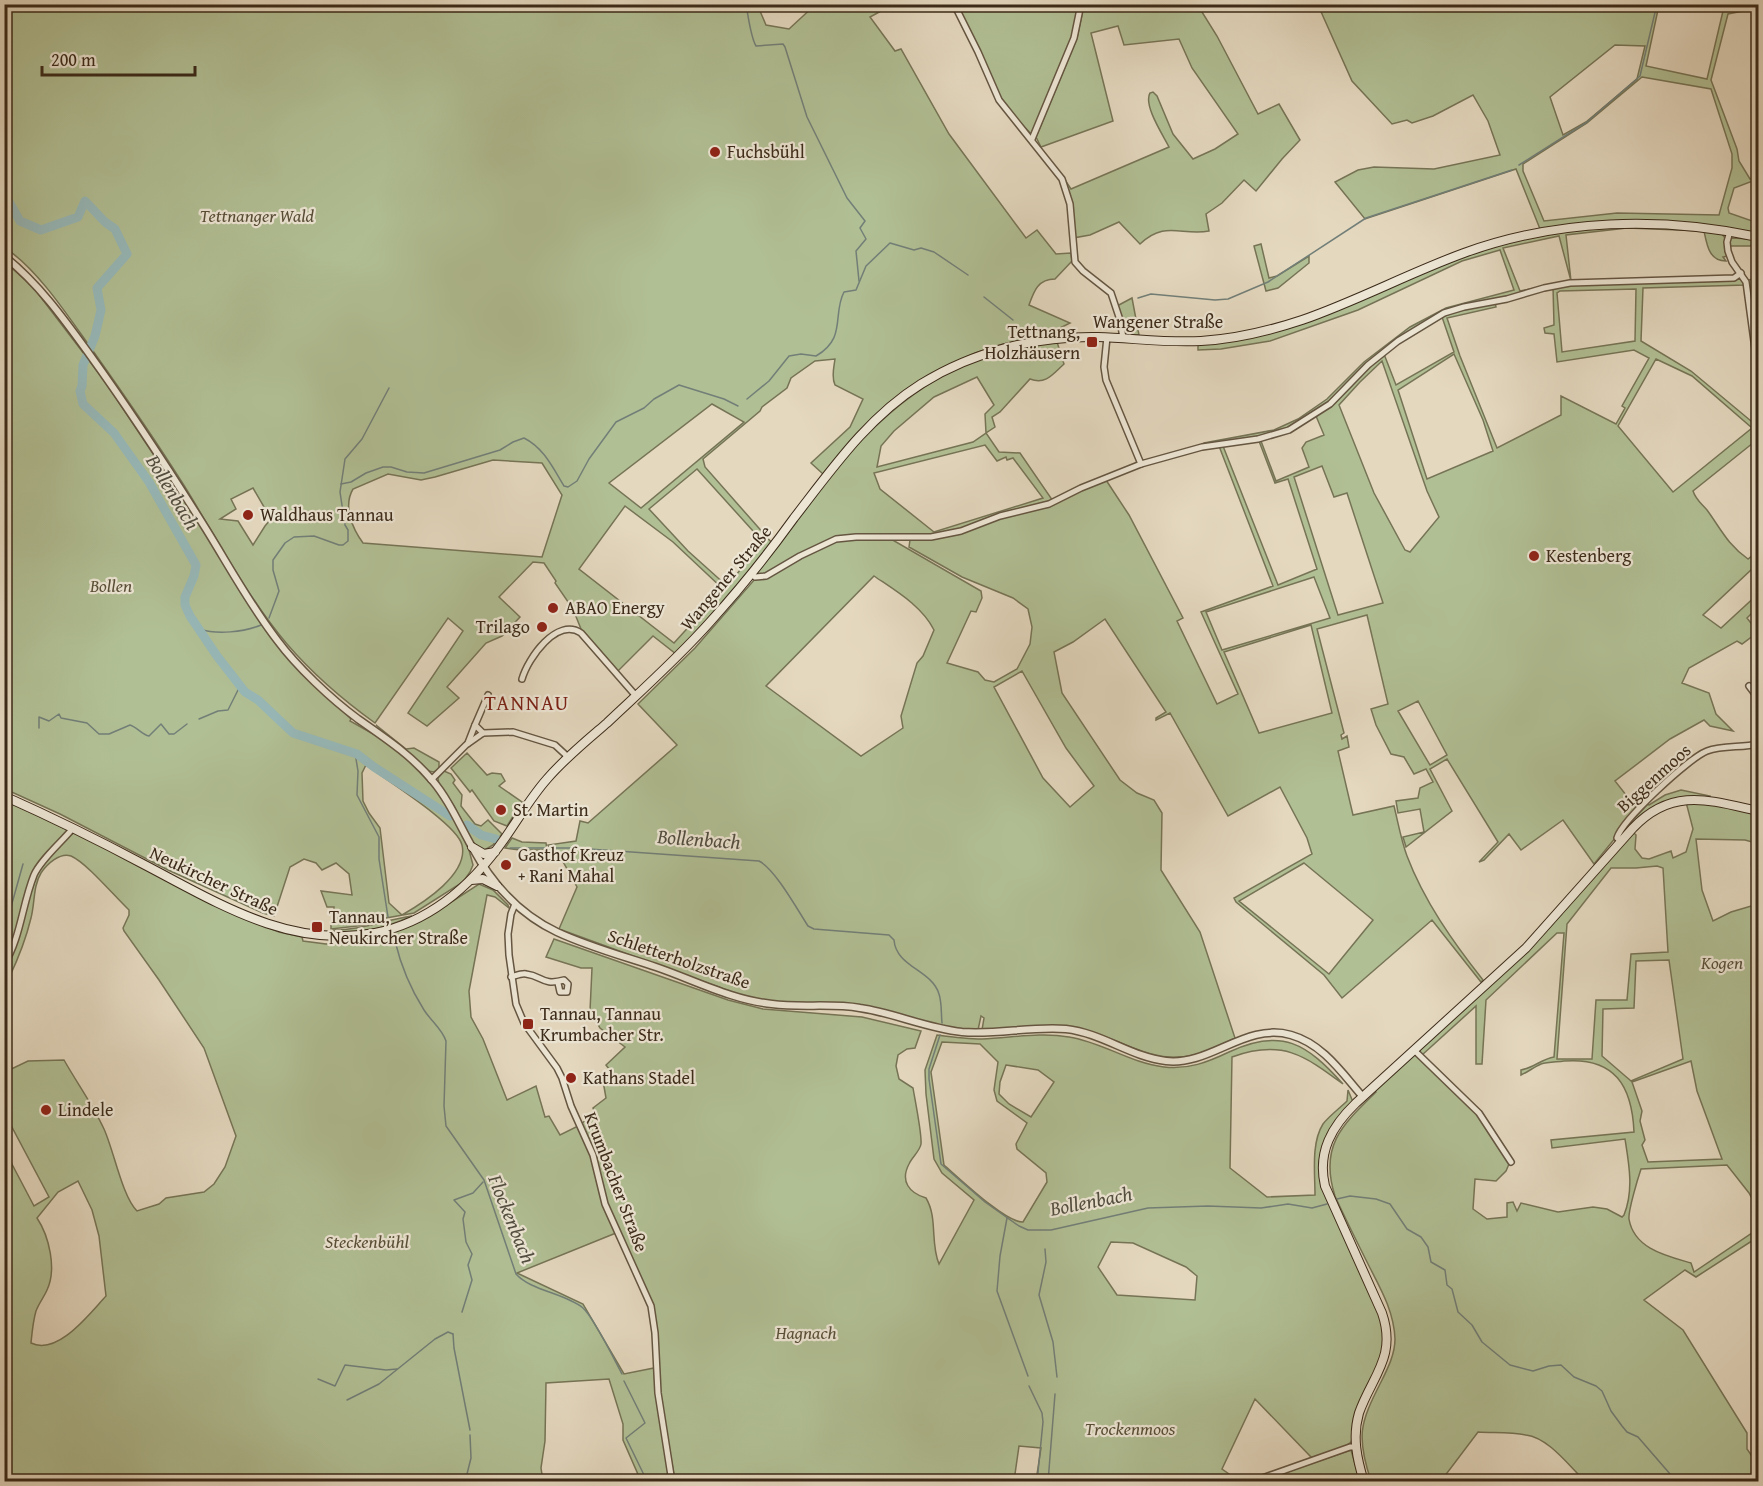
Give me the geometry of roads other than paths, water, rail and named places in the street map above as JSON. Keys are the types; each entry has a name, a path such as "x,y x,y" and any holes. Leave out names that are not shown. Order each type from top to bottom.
{"main road":[{"name":"Wangener Straße","path":"673,661 751,574 853,443 887,410 921,384 965,361 1011,346 1043,339 1107,337 1200,341 1266,330 1327,310 1468,251 1542,232 1642,223 1688,225 1758,237"},
{"name":"Neukircher Straße","path":"4,796 73,828 241,914 276,927 308,934 354,936 402,926 442,905 471,880 495,852 539,788 568,757 673,661"},
{"path":"1364,1482 1356,1447 1356,1426 1384,1359 1387,1334 1382,1313 1327,1192 1323,1171 1326,1145 1333,1128 1344,1114 1526,948 1647,814 1674,801 1689,799 1758,811"},
{"path":"472,847 484,854 495,852"},
{"path":"471,880 483,879 497,886"}],"street":[{"path":"954,4 999,100 1057,171 1068,192 1075,262 1111,293 1117,308 1123,338"},
{"path":"1032,139 1074,38 1082,4"},
{"path":"1730,231 1727,242 1728,251 1732,262 1742,273 1746,282 1758,371"},
{"name":"Schletterholzstraße","path":"4,256 32,281 94,360 171,474 259,615 285,650 356,717 404,752 431,780 450,805 483,867 497,886 515,904 540,922 560,933 744,998 772,1004 860,1008 937,1028 964,1032 1045,1028 1072,1030 1103,1039 1147,1057 1177,1062 1200,1058 1253,1035 1288,1034 1306,1041 1321,1051 1363,1097"},
{"path":"751,574 755,577 766,576 836,539 931,537 961,531 1000,516 1049,504 1081,488 1141,464 1202,447 1279,434 1299,425 1339,396 1368,365 1398,342 1436,318 1464,307 1570,283 1734,278 1742,273"},
{"path":"1107,337 1104,367 1106,380 1141,464"},
{"path":"522,679 528,662 538,650 560,631 574,628 581,633 636,696"},
{"path":"1749,686 1758,698"},
{"path":"466,745 488,695"},
{"path":"475,725 483,733"},
{"path":"431,780 466,745 483,733 513,732 555,745 568,757"},
{"name":"Biggenmoos","path":"1621,841 1617,838 1618,833 1631,816 1695,758 1713,749 1758,744"},
{"path":"4,965 18,936 34,876 40,865 73,828"},
{"name":"Krumbacher Straße","path":"515,904 508,934 511,977 516,1004 524,1023 562,1078 571,1106 596,1162 605,1204 651,1306 655,1333 658,1393 672,1482"},
{"path":"511,977 525,973 544,981 558,983"},
{"path":"1414,1050 1479,1113 1511,1162"},
{"path":"1251,1482 1350,1447 1356,1447"}],"waterway":[{"path":"746,4 756,46 783,44 785,47 807,117 847,198 865,221 860,228 866,239 856,251 859,281"},
{"path":"1519,165 1587,122 1640,76 1657,4"},
{"path":"1138,298 1151,294 1215,300 1228,299 1268,282 1366,218 1512,170"},
{"name":"Bollenbach","path":"4,199 8,200 20,221 41,230 78,217 85,201 115,229 127,254 97,288 101,310 95,336 83,365 80,391 83,404 114,433 149,482 196,565 185,597 185,605 217,656 245,692 258,700 293,733 357,754 450,816"},
{"path":"747,399 769,381 789,356 801,354 816,356 826,349 835,334 844,292 856,290 866,266 890,243 914,250 921,248 934,252 968,275"},
{"path":"984,297 1013,320"},
{"path":"341,484 351,482 383,467 424,473 500,450 524,438 543,453 564,486 568,487 577,481 589,459 616,422 644,408 654,399 679,385 724,399 738,406"},
{"path":"269,618 279,591 273,570 273,560 285,543 294,537 314,536 339,545 348,541 340,492 345,459 362,439 389,388"},
{"path":"200,629 231,632 261,625"},
{"path":"199,719 218,711 228,710 240,686"},
{"path":"39,728 39,717 49,721 59,714 61,718 87,723 99,734 109,734 130,725 149,736 161,724 169,734 174,734 187,724"},
{"name":"Flockenbach","path":"355,753 358,771 357,795 379,837 379,859 388,917"},
{"name":"Bollenbach","path":"467,825 481,835 496,839"},
{"name":"Bollenbach","path":"510,848 575,848 759,861 779,881 808,926 814,929 889,935 907,963 935,986 940,997 942,1023"},
{"path":"4,932 23,864"},
{"name":"Flockenbach","path":"395,941 414,993 446,1041 444,1106 446,1126 484,1180 516,1274 522,1280 583,1308 598,1329 622,1374"},
{"name":"Bollenbach","path":"940,1035 929,1069 929,1079 941,1164 985,1202 1028,1230 1051,1230 1148,1208 1208,1206 1261,1208 1288,1204 1312,1208 1327,1204"},
{"path":"462,1312 472,1280 468,1265 472,1254 466,1242 463,1219 465,1212 454,1200 473,1193 483,1182"},
{"name":"Bollenbach","path":"1337,1199 1350,1196 1376,1199 1390,1204 1407,1229 1421,1237 1428,1247 1431,1262 1445,1270 1447,1285 1452,1289 1458,1312 1472,1325 1482,1342 1510,1365 1533,1371 1561,1365 1574,1377 1596,1386 1602,1391 1611,1411 1627,1432 1638,1437 1677,1482"},
{"path":"1007,1218 997,1291 1028,1376"},
{"path":"1045,1249 1046,1262 1039,1295 1053,1342 1057,1377"},
{"path":"347,1400 379,1384 435,1339 448,1332 453,1334"},
{"path":"453,1334 470,1430"},
{"path":"318,1379 335,1386 345,1365 386,1370 397,1369"},
{"name":"Flockenbach","path":"624,1381 645,1423 626,1438 645,1477 642,1482"},
{"path":"1029,1386 1042,1413 1043,1422 1037,1482"},
{"path":"1048,1482 1055,1394"},
{"path":"465,1482 471,1458 470,1435"}],"place":[{"name":"Fuchsbühl","path":"715,152"},
{"name":"Tettnang, Holzhäusern","path":"1092,342"},
{"name":"Waldhaus Tannau","path":"248,515"},
{"name":"Kestenberg","path":"1534,556"},
{"name":"ABAO Energy","path":"553,608"},
{"name":"Trilago","path":"542,627"},
{"name":"St. Martin","path":"501,810"},
{"name":"Gasthof Kreuz + Rani Mahal","path":"506,865"},
{"name":"Tannau, Neukircher Straße","path":"317,927"},
{"name":"Tannau, Tannau Krumbacher Str.","path":"528,1024"},
{"name":"Kathans Stadel","path":"571,1078"},
{"name":"Lindele","path":"46,1110"}],"district":[{"name":"TANNAU","path":"527,703"}],"park label":[{"name":"Tettnanger Wald","path":"257,216"},
{"name":"Bollen","path":"111,586"},
{"name":"Kogen","path":"1722,963"},
{"name":"Steckenbühl","path":"367,1242"},
{"name":"Hagnach","path":"806,1333"},
{"name":"Trockenmoos","path":"1130,1429"}]}
